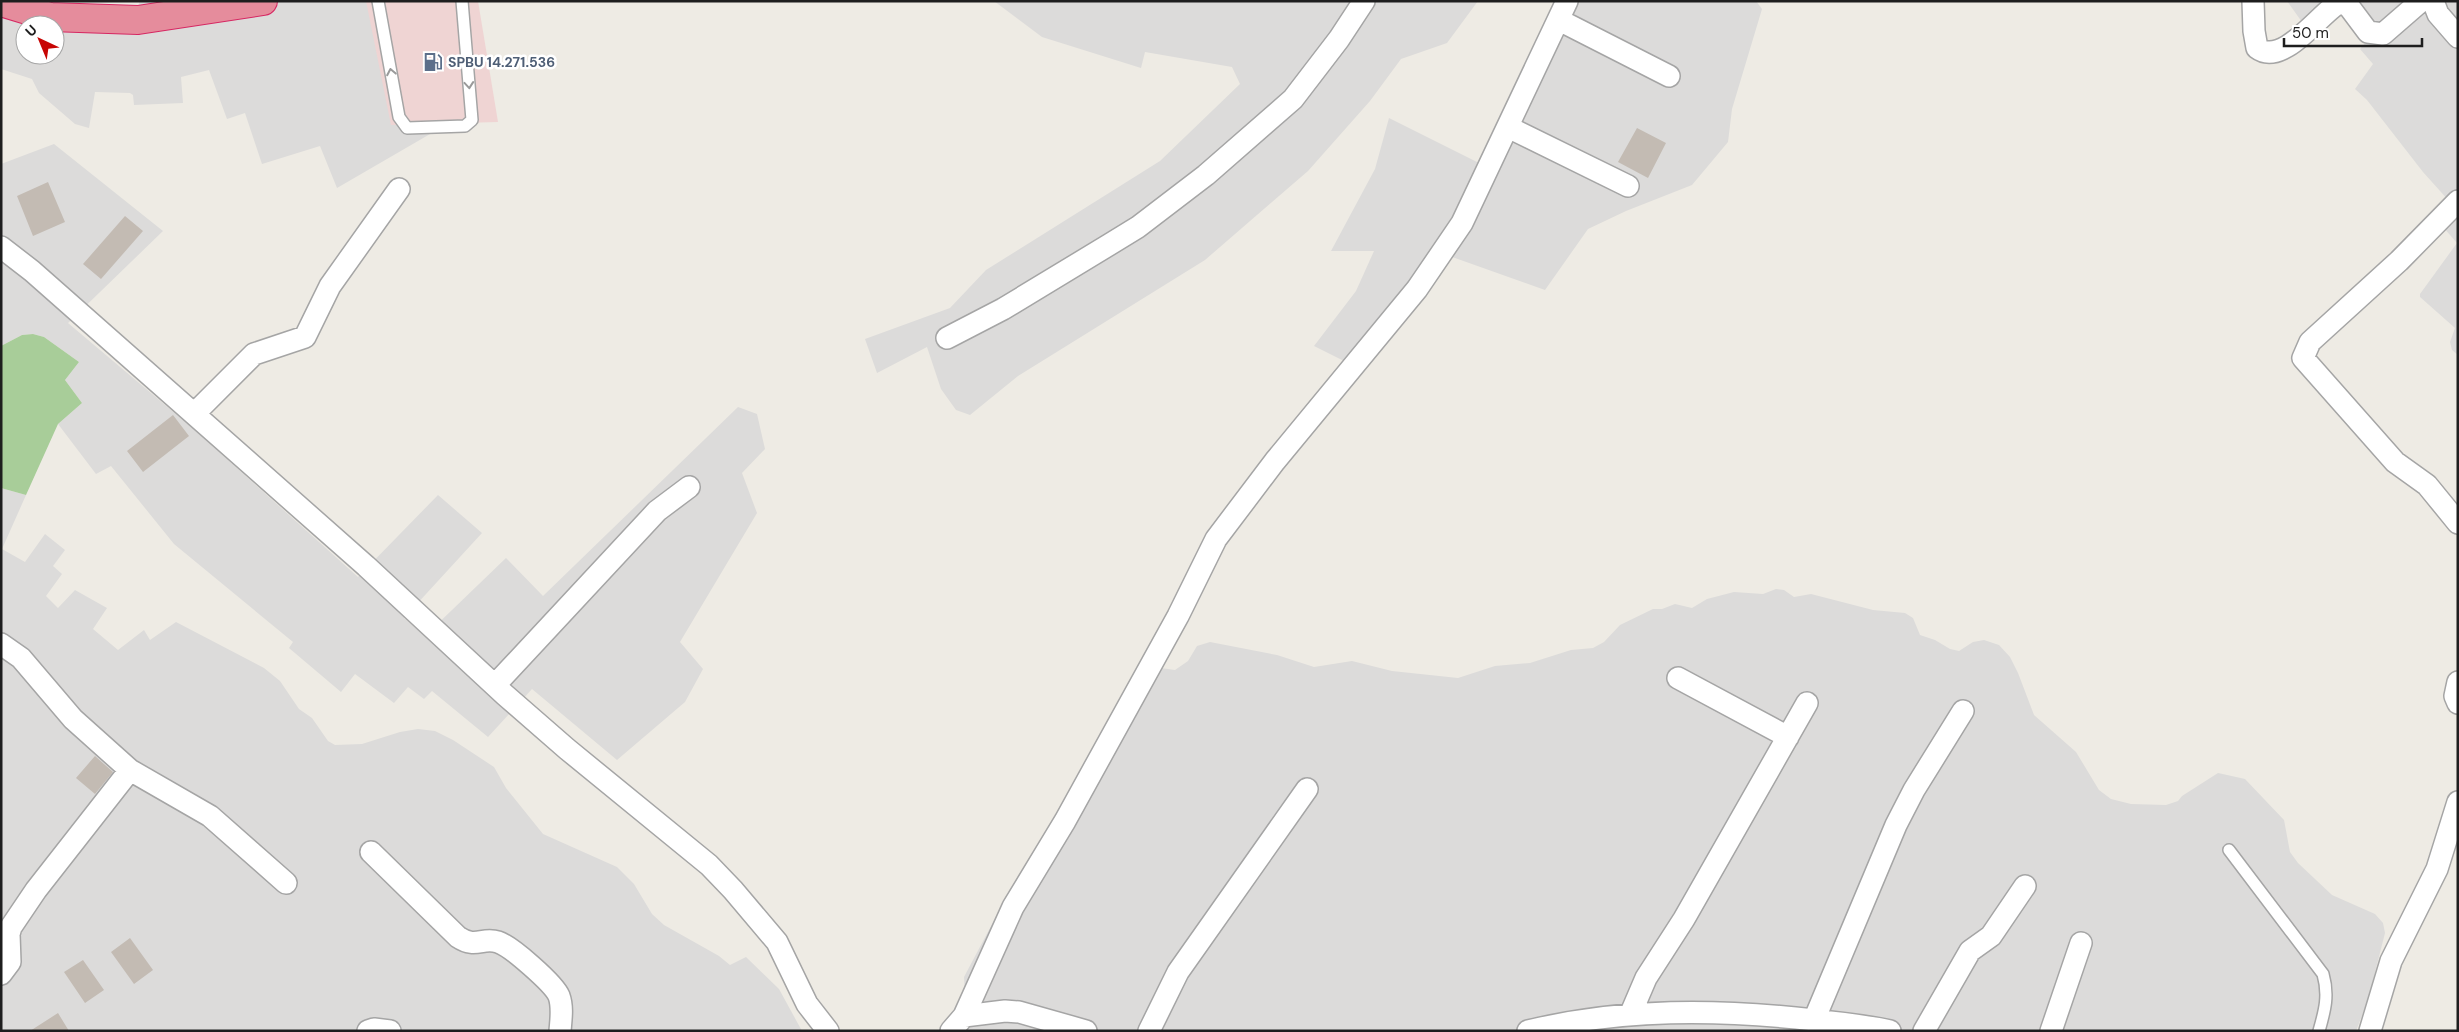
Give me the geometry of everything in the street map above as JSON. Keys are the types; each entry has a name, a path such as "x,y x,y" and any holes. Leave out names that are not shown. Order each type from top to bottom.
{"highway":[{"path":"1,2 50,17 138,20 263,1"}],"street":[{"path":"947,338 1003,309 1108,246 1206,175 1293,99 1364,1"},
{"path":"2253,1 2254,31 2257,48 2275,52 2290,45 2337,4 2347,4 2353,9 2368,32 2383,34 2389,31 2422,1"},
{"path":"2434,1 2438,14 2458,37"},
{"path":"957,1023 1013,907 1080,795 1178,616 1216,539 1275,461 1417,288 1462,223 1563,11 1669,76"},
{"path":"1508,127 1628,186"},
{"path":"194,414 254,354 305,337 330,286 399,189"},
{"path":"2458,201 2399,262 2310,342 2303,358 2395,462 2428,486 2458,524"},
{"path":"1,248 32,270 366,566 567,749 709,865 777,942 807,1004 814,1031"},
{"path":"495,685 657,510 689,487"},
{"path":"1,644 20,658 73,719 130,770 210,816 286,883"},
{"path":"1678,678 1788,738"},
{"path":"2458,682 2455,696 2458,703"},
{"path":"1631,1013 1646,978 1684,919 1807,703"},
{"path":"1814,1020 1896,826 1914,790 1963,711"},
{"path":"1,974 10,962 9,934 12,927 36,890 130,770"},
{"path":"1149,1031 1178,972 1307,789"},
{"path":"2370,1031 2391,961 2437,869 2458,802"},
{"path":"371,852 458,937 469,943 493,941 505,945 554,988 561,1004 560,1031"},
{"path":"1924,1031 1970,951 1991,936 2025,886"},
{"path":"2051,1031 2081,943"},
{"path":"807,1004 828,1031"},
{"path":"957,1023 1005,1011 1019,1012 1086,1031"},
{"path":"1528,1031 1596,1024 1631,1013 1722,1013 1769,1015 1890,1031"},
{"path":"368,1031 374,1029 390,1031"}],"lane":[{"path":"378,1 400,117 407,128 465,126 472,120 462,1"},
{"path":"2229,850 2323,974 2328,991 2326,1007 2319,1031"}],"shaded area":[{"path":"139,1 473,1 487,101 337,188 320,146 262,164 245,113 227,119 209,70 181,77 183,103 134,105 133,95 130,93 95,92 89,128 75,124 39,93 32,79 1,69 1,9 140,17"},
{"name":"SPBU 14.271.536","path":"366,1 478,1 498,122 391,125"},
{"path":"994,1 1478,1 1447,43 1401,59 1370,101 1308,171 1205,260 1018,376 970,415 956,410 941,389 927,347 877,373 865,339 950,308 986,270 1160,161 1240,84 1232,67 1145,52 1141,68 1042,37"},
{"path":"1557,1 1756,1 1762,9 1732,109 1728,142 1692,185 1626,211 1588,229 1545,290 1441,253 1352,365 1314,346 1356,291 1374,251 1331,251 1375,169 1389,118 1483,165"},
{"path":"2287,1 2458,1 2458,211 2423,172 2367,100 2355,89 2373,64 2360,49 2370,38 2344,11 2307,29"},
{"path":"54,144 163,231 68,323 190,426 358,577 438,495 482,533 404,618 425,636 506,558 543,596 738,407 757,414 765,449 742,473 757,513 680,642 703,669 685,702 617,760 532,689 488,737 432,691 424,699 408,687 394,703 355,674 341,692 289,648 293,642 174,544 111,466 96,474 58,424 82,403 65,380 79,362 44,337 33,334 22,335 1,346 1,164"},
{"path":"2458,212 2458,355 2452,350 2450,342 2455,328 2420,297 2420,294 2457,243 2443,227"},
{"path":"1,488 26,495 2,549 25,562 45,534 65,550 53,566 62,574 46,596 58,608 75,590 107,608 93,629 118,650 144,630 150,640 176,622 264,668 280,681 299,709 312,718 328,741 335,745 362,744 400,732 418,729 435,731 453,740 494,767 506,788 543,834 617,867 634,884 652,914 664,925 719,956 730,965 746,957 779,989 802,1031 1,1031"},
{"path":"1776,589 1784,590 1794,597 1811,594 1873,610 1905,613 1913,618 1920,635 1935,640 1950,649 1959,651 1973,642 1984,640 1999,645 2010,657 2018,673 2034,715 2076,752 2099,790 2111,799 2131,804 2166,805 2178,801 2182,796 2218,773 2245,779 2284,820 2290,852 2298,863 2332,895 2375,914 2383,923 2385,933 2368,1000 2356,1031 967,1031 964,977 1008,894 1102,745 1146,666 1175,670 1188,661 1197,646 1210,642 1277,655 1314,667 1352,661 1392,671 1458,678 1495,666 1530,663 1571,650 1593,648 1604,642 1620,625 1653,609 1662,609 1675,604 1692,608 1707,599 1734,592 1763,594"}],"green space":[{"path":"33,334 44,337 79,362 65,380 82,403 58,424 26,495 1,488 1,346 22,335"}],"building":[{"path":"1637,128 1666,143 1648,178 1618,162"},
{"path":"48,182 65,222 33,236 17,196"},
{"path":"125,216 143,231 101,279 83,264"},
{"path":"173,415 189,436 143,472 127,451"},
{"path":"95,756 113,772 95,794 76,778"},
{"path":"130,938 153,970 134,984 111,952"},
{"path":"83,960 104,990 85,1003 64,972"},
{"path":"58,1013 69,1031 30,1031"}],"place":[{"name":"SPBU 14.271.536","path":"433,62"}]}
